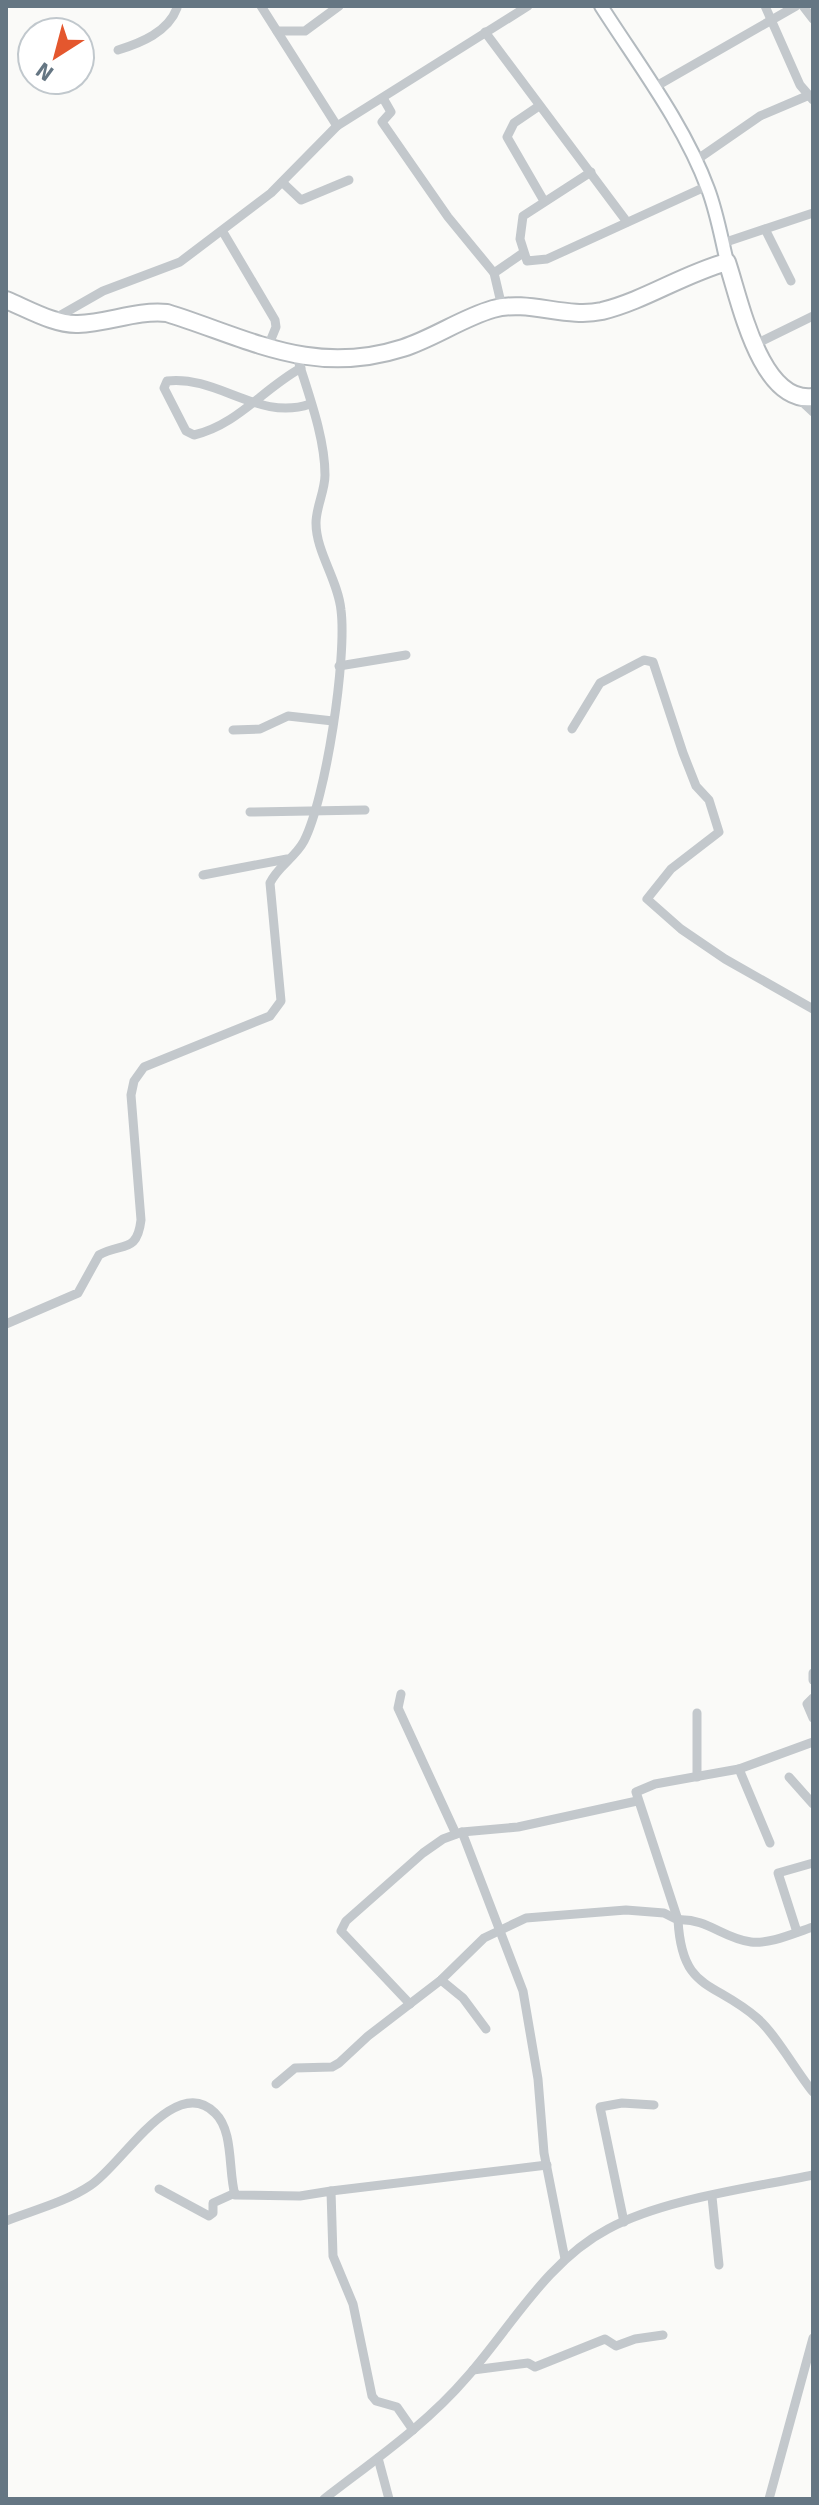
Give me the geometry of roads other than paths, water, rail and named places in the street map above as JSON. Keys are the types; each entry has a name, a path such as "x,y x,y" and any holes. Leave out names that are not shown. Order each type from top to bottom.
{"highway":[{"path":"6,300 54,319 78,324 147,311 167,313 299,363 387,353 502,307 601,311 653,293 691,272 727,262 758,351 772,379 805,396"}],"main road":[{"path":"601,6 695,161 707,186 727,262"}],"street":[{"path":"261,6 337,126"},
{"path":"277,31 305,31 339,6"},
{"path":"54,319 103,291 180,262 223,232 282,182 337,126 528,6"},
{"path":"695,161 760,116 810,98 765,6"},
{"path":"653,88 796,6"},
{"path":"803,6 813,19"},
{"path":"118,50 140,42 170,23 179,7"},
{"path":"485,32 627,222"},
{"path":"383,98 391,112 382,122 448,217 494,273 502,307"},
{"path":"539,106 509,128 507,137 544,201"},
{"path":"591,172 527,212 520,223 523,253 531,263 547,259 707,186"},
{"path":"282,182 301,200 349,180"},
{"path":"723,243 813,213"},
{"path":"765,229 791,281"},
{"path":"223,232 275,320 276,327 267,349"},
{"path":"494,273 523,253"},
{"path":"758,351 813,316"},
{"path":"6,1324 78,1293 99,1255 127,1247 137,1237 141,1220 131,1095 138,1074 144,1067 270,1016 281,1001 269,890 272,877 303,843 313,813 333,721 339,666 342,611 316,523 325,474 310,404 299,363 253,404 225,423 192,435 186,431 164,385 176,380 223,391 253,404 287,410 310,404"},
{"path":"805,396 813,412"},
{"path":"339,666 406,655"},
{"path":"572,729 600,683 644,660 653,662 683,753 696,786 709,800 719,832 671,869 647,899 681,929 725,959 813,1009"},
{"path":"233,730 260,729 288,716 333,721"},
{"path":"250,812 365,810"},
{"path":"203,875 290,859"},
{"path":"813,1673 813,1680"},
{"path":"401,1694 398,1708 459,1833 501,1930 523,1991 547,2165 565,2259"},
{"path":"813,1698 807,1704 813,1718"},
{"path":"697,1713 697,1777"},
{"path":"813,1742 739,1769 639,1788 637,1801 667,1878 682,1949 695,1977 759,2019 813,2092"},
{"path":"739,1769 770,1843"},
{"path":"789,1777 813,1804"},
{"path":"410,2004 343,1936 343,1925 423,1853 459,1833 518,1827 637,1801"},
{"path":"797,1932 778,1873 813,1863"},
{"path":"276,2084 295,2068 332,2067 339,2063 441,1980 484,1938 542,1915 626,1910 664,1913 678,1920 704,1922 731,1937 752,1942 813,1927"},
{"path":"441,1980 463,1998 486,2029"},
{"path":"624,2222 600,2107 622,2103 654,2105"},
{"path":"6,2221 87,2188 107,2172 162,2113 179,2104 206,2106 221,2120 235,2193"},
{"path":"235,2193 243,2197 331,2191 547,2165"},
{"path":"324,2499 413,2430 473,2370 565,2259 593,2238 645,2213 813,2175"},
{"path":"159,2189 209,2216 213,2213 213,2203 235,2193"},
{"path":"331,2191 333,2256 353,2304 372,2396 376,2401 397,2407 413,2430"},
{"path":"712,2197 719,2265"},
{"path":"473,2370 528,2363 535,2367 605,2339 616,2346 635,2339 663,2335"},
{"path":"769,2499 813,2338"},
{"path":"378,2458 389,2499"}]}
